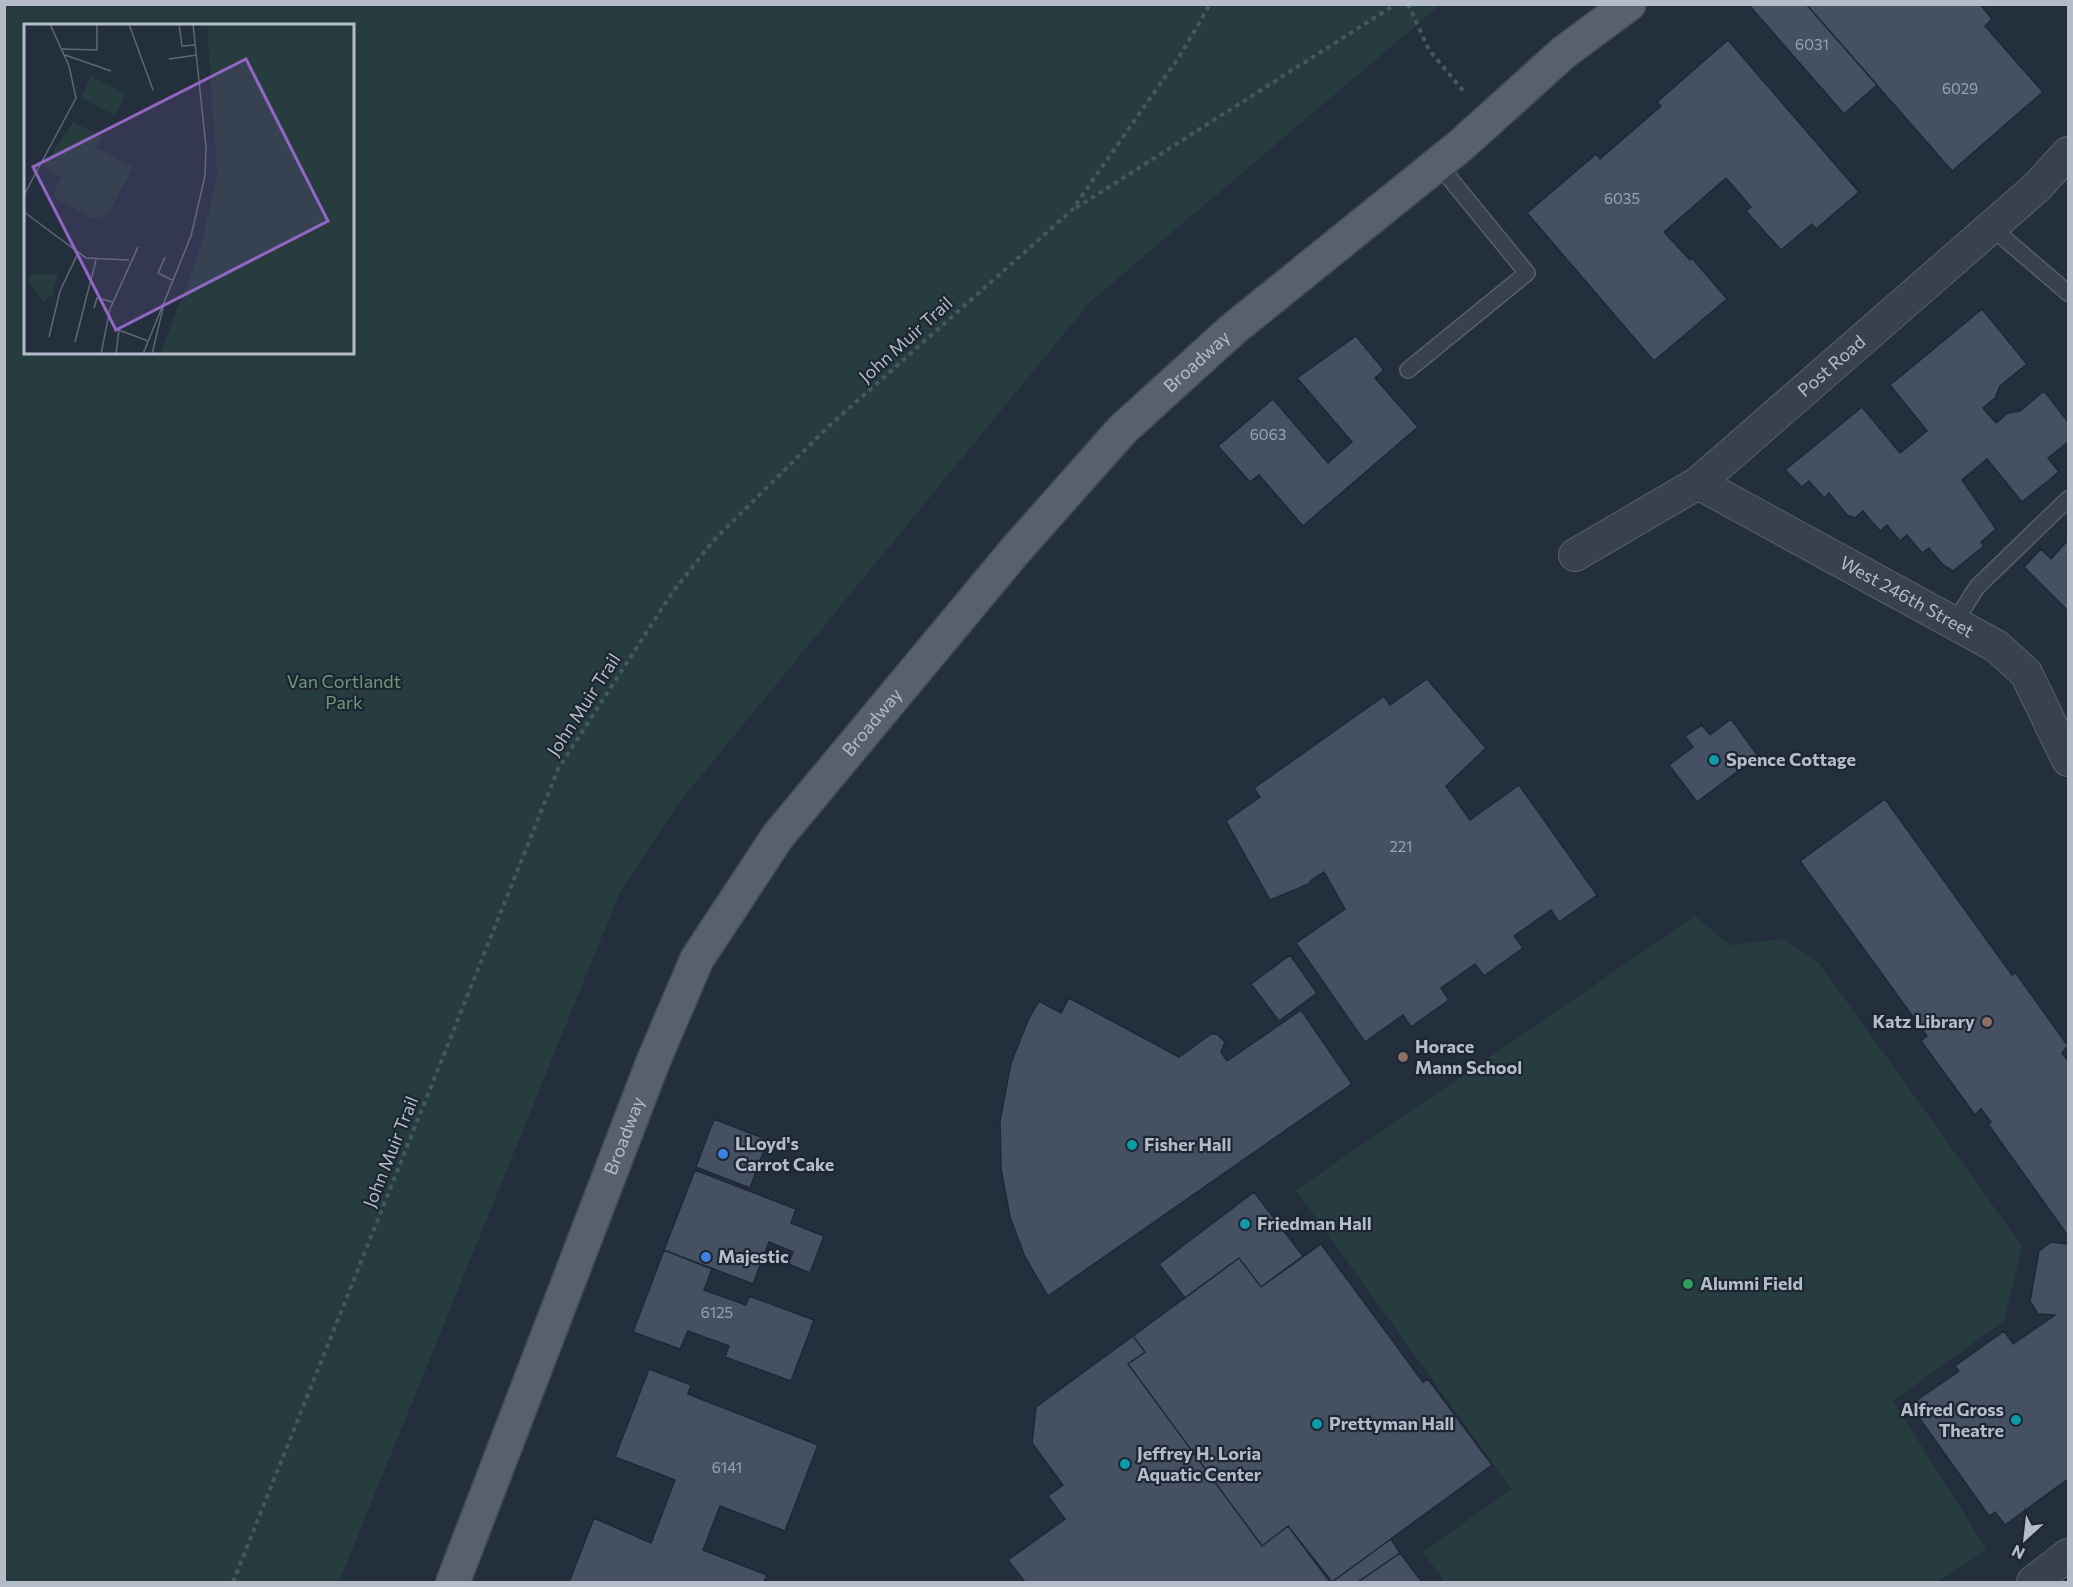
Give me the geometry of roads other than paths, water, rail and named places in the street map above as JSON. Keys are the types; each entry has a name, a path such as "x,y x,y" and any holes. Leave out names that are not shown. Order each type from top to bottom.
{"main road":[{"name":"Broadway","path":"1563,53 1600,4"},
{"name":"Broadway","path":"453,1582 653,1062 697,959 778,836 1014,552 1122,430 1232,330 1438,164 1563,53 1629,4"}],"street":[{"name":"Post Road","path":"1575,555 1698,483 2037,187 2068,153"},
{"name":"West 246th Street","path":"1698,483 1996,646 2026,673 2067,750"},
{"path":"2033,1582 2068,1555"}],"lane":[{"path":"1408,370 1527,273 1438,164"},
{"path":"1991,227 2068,293"},
{"path":"1955,622 1977,587 2068,499"}],"place":[{"name":"Spence Cottage","path":"1714,760"},
{"name":"Katz Library","path":"1987,1022"},
{"name":"Horace Mann School","path":"1403,1057"},
{"name":"Fisher Hall","path":"1132,1145"},
{"name":"LLoyd's Carrot Cake","path":"723,1154"},
{"name":"Friedman Hall","path":"1245,1224"},
{"name":"Majestic","path":"706,1257"},
{"name":"Alumni Field","path":"1688,1284"},
{"name":"Alfred Gross Theatre","path":"2016,1420"},
{"name":"Prettyman Hall","path":"1317,1424"},
{"name":"Jeffrey H. Loria Aquatic Center","path":"1125,1464"}],"park label":[{"name":"Van Cortlandt Park","path":"344,692"}]}
